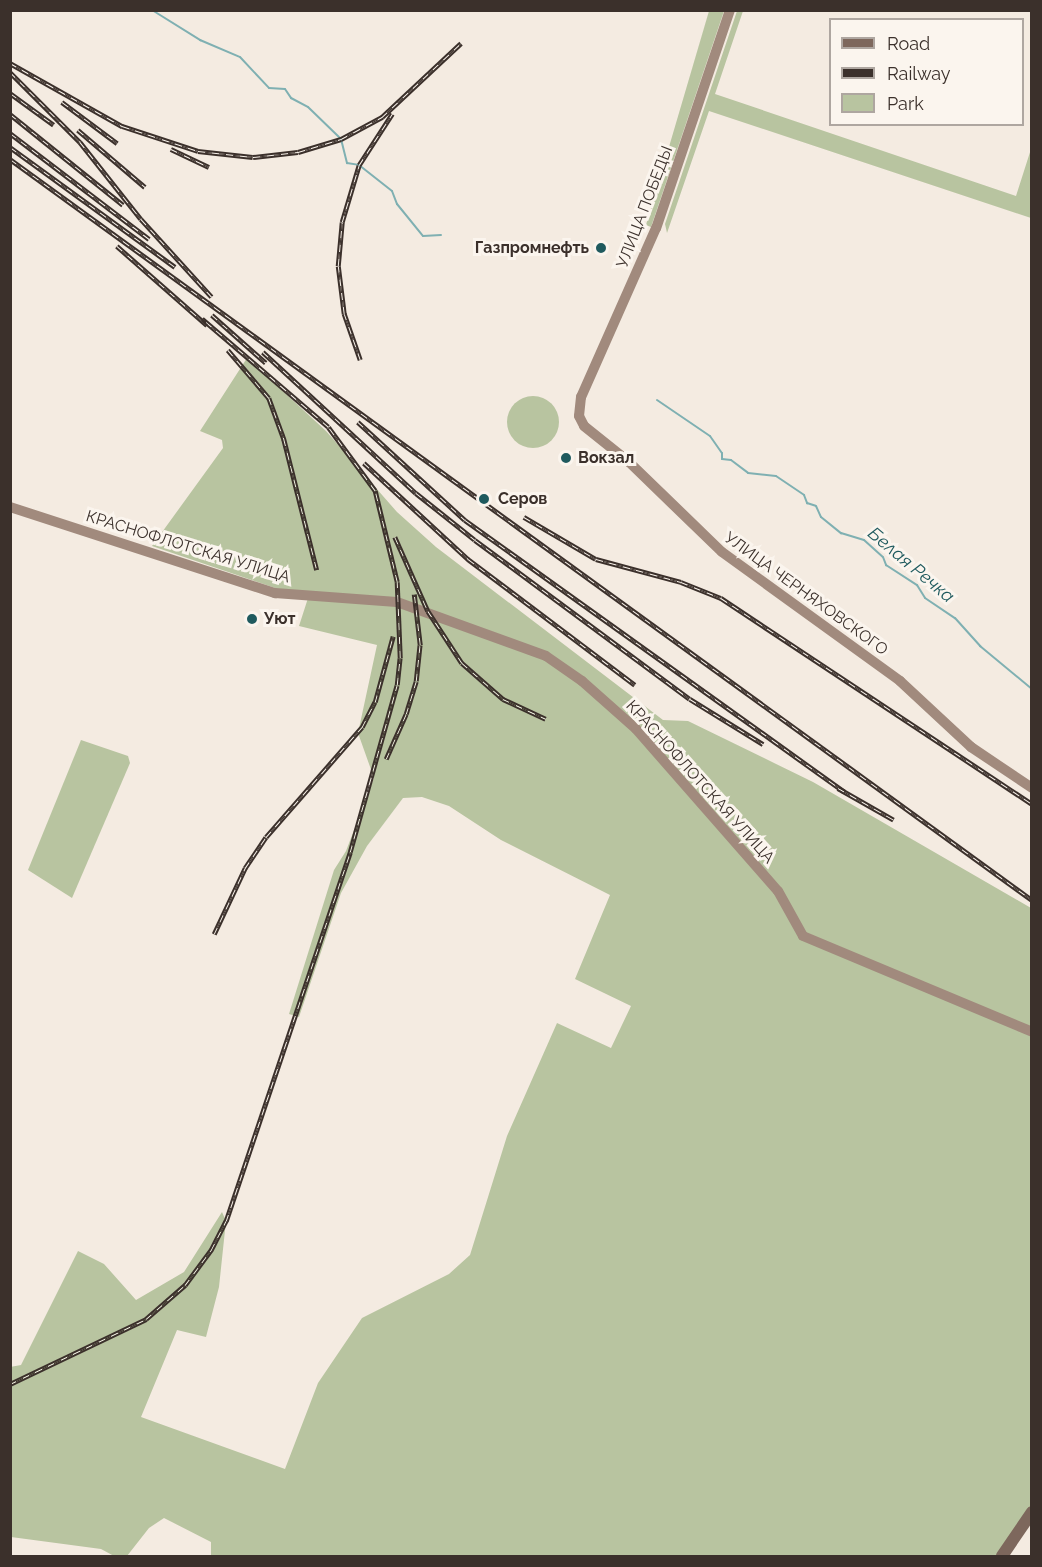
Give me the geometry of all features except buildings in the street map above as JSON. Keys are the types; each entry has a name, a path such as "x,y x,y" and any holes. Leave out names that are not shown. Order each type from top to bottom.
{"main road":[{"path":"1002,1557 1032,1512"}],"street":[{"name":"УЛИЦА ПОБЕДЫ","path":"578,409 656,228 730,10"},
{"name":"УЛИЦА ЧЕРНЯХОВСКОГО","path":"578,409 584,426 629,462 722,552 900,681 971,747 1032,788"},
{"name":"КРАСНОФЛОТСКАЯ УЛИЦА","path":"10,507 275,593 397,602 546,656 582,681 636,729 778,891 802,936 1032,1032"}],"green space":[{"path":"709,11 724,11 651,227 646,225"},
{"path":"737,11 743,11 715,94 1016,196 1031,149 1031,218 709,111 667,233 665,224"},
{"path":"247,358 326,431 397,512 436,547 663,720 688,721 813,782 1031,908 1032,1512 1002,1556 211,1556 211,1542 164,1518 149,1528 127,1556 114,1556 101,1549 11,1537 10,1367 21,1365 78,1251 104,1264 136,1300 184,1272 222,1212 226,1221 219,1287 206,1337 177,1330 141,1417 285,1469 318,1383 362,1318 449,1274 470,1255 507,1136 557,1023 611,1048 631,1006 575,979 610,895 501,840 449,806 422,797 403,798 367,846 341,893 299,1017 289,1014 334,870 346,851 374,778 358,733 377,645 299,626 309,595 278,589 152,546 223,448 222,440 200,431"},
{"path":"528,396 538,396 552,403 559,422 552,441 538,448 528,448 518,444 511,437 507,427 507,417 511,407 518,400"},
{"path":"81,740 128,756 130,763 72,898 28,870"}],"waterway":[{"name":"Белая Речка","path":"152,10 200,40 240,57 269,88 285,89 291,98 308,107 341,139 347,163 359,165 392,191 397,204 423,236 441,235"},
{"name":"Белая Речка","path":"657,400 710,436 722,453 722,459 731,460 748,473 776,476 804,495 807,503 816,506 821,517 841,533 864,540 883,557 886,565 917,585 925,598 955,618 980,646 1032,689"}],"railway":[{"path":"10,63 122,126 198,151 253,157 298,152 341,139 382,117 461,43"},
{"path":"10,72 80,142 141,219 212,297"},
{"path":"10,93 54,125"},
{"path":"62,102 117,143"},
{"path":"10,114 123,205"},
{"path":"360,360 344,314 338,266 342,222 359,165 392,114"},
{"path":"78,130 145,187"},
{"path":"10,133 149,239"},
{"path":"10,147 175,267"},
{"path":"171,149 209,167"},
{"path":"10,159 1032,900"},
{"path":"117,246 207,325"},
{"path":"212,315 266,363"},
{"path":"10,1384 146,1319 185,1285 211,1250 226,1221 350,852 397,685 400,658 397,582 375,491 328,427 202,319"},
{"path":"228,350 269,398 284,439 317,570"},
{"path":"263,352 416,493 475,540 690,699 763,744"},
{"path":"358,422 465,520 845,792"},
{"path":"364,463 468,559 635,685"},
{"path":"524,517 596,559 681,582 721,598 1032,804"},
{"path":"395,537 428,611 462,663 503,699 546,719"},
{"path":"386,759 406,714 416,681 420,645 414,594"},
{"path":"214,934 245,868 266,837 362,727 375,702 393,636"},
{"path":"838,788 894,820"}],"place":[{"name":"Газпромнефть","path":"601,248"},
{"name":"Вокзал","path":"566,458"},
{"name":"Серов","path":"484,499"},
{"name":"Уют","path":"252,619"}]}
